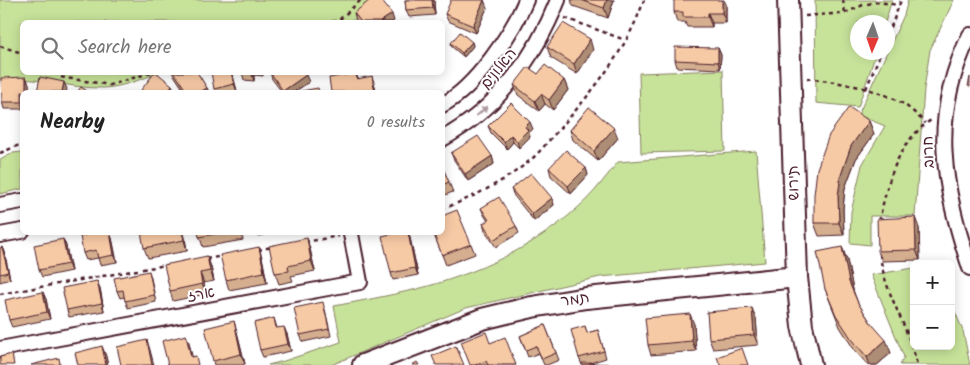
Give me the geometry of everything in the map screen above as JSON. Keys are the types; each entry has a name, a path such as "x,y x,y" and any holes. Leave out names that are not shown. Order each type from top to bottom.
{"street":[{"name":"האלונים","path":"445,103 469,84 492,57 510,33 526,0"},
{"name":"האלונים","path":"445,137 463,128 516,76 536,48 558,0"},
{"name":"תירוש","path":"788,9 797,277 802,326 811,365"},
{"name":"חרוב","path":"970,35 963,49 946,109 943,140 946,173 954,216 970,268"},
{"path":"0,205 20,201"},
{"path":"0,235 20,231"},
{"name":"ארז","path":"0,349 360,282 352,235"},
{"name":"תמר","path":"362,365 482,319 532,307 586,298 797,277"}],"path":[{"path":"337,20 361,0"},
{"path":"445,209 461,203 497,183 534,156 593,91 638,17 644,0"},
{"path":"843,0 845,12"},
{"path":"895,16 901,0"},
{"path":"788,9 845,12 877,2 899,5"},
{"path":"552,14 625,40"},
{"path":"0,46 20,52"},
{"path":"866,89 878,60"},
{"path":"59,75 110,85 143,75"},
{"path":"790,76 832,81 866,89 904,105 926,123"},
{"path":"879,221 886,187 900,153 918,129 946,109"},
{"path":"0,153 7,148 20,145"},
{"path":"303,242 346,235"},
{"path":"254,250 273,247"},
{"path":"879,250 881,269 892,300 914,348 917,365"},
{"path":"205,259 224,255"},
{"path":"0,294 166,265"}],"green space":[{"path":"0,0 377,0 362,15 353,20 20,20 20,75 153,75 125,84 104,88 26,79 0,80"},
{"path":"815,0 892,0 887,15 850,15 850,60 874,60 858,107 816,103"},
{"path":"908,0 954,0 930,50 924,89 915,216 870,216 870,245 850,243 851,212 862,165 885,126 858,115 883,60 895,60 895,35 904,15"},
{"path":"723,70 725,151 641,153 639,73"},
{"path":"756,151 765,262 600,277 466,308 331,365 268,365 341,342 334,306 437,284 483,267 528,244 568,216 586,200 618,162"},
{"path":"20,152 20,189 0,194 0,160 13,153"},
{"path":"910,269 910,350 955,350 955,312 963,331 970,365 900,365 904,357 871,275"}],"building":[{"path":"370,0 381,0 392,14 383,20 359,20 354,13"},
{"path":"405,0 432,0 433,8 406,10"},
{"path":"451,0 484,0 473,26 445,14"},
{"path":"581,0 607,0 604,8"},
{"path":"674,0 722,0 722,13 708,13 708,17 683,17 683,12 674,12"},
{"path":"563,23 590,39 574,64 547,47"},
{"path":"460,32 472,42 462,53 451,43"},
{"path":"675,47 718,48 718,62 675,60"},
{"path":"545,65 564,80 549,100 541,94 535,101 514,85 528,67 538,74"},
{"path":"153,75 160,75 172,85 169,90 141,90"},
{"path":"176,75 199,75 207,88 204,90 186,90"},
{"path":"212,75 232,75 234,84 214,89"},
{"path":"272,75 306,75 284,90 282,90"},
{"path":"356,75 357,79 372,76 375,90 331,90 329,78"},
{"path":"26,77 26,90 20,90 20,102 2,102 1,78"},
{"path":"40,77 64,82 62,90 37,90"},
{"path":"511,103 530,122 525,127 528,130 517,141 511,135 504,142 488,126"},
{"path":"589,107 614,128 594,151 570,130"},
{"path":"849,107 869,121 851,146 841,175 838,196 839,223 814,223 814,195 817,169 829,135"},
{"path":"478,136 492,156 465,174 451,153"},
{"path":"566,150 586,168 568,186 549,168"},
{"path":"445,173 449,182 445,184"},
{"path":"531,173 552,198 532,214 511,189"},
{"path":"499,197 516,226 493,240 483,223 489,220 481,208"},
{"path":"457,210 471,244 442,255 434,235 445,235 445,215"},
{"path":"915,217 916,250 878,251 877,219"},
{"path":"111,235 114,255 98,258 96,250 83,253 80,236"},
{"path":"142,235 183,235 184,240 144,248"},
{"path":"409,235 415,268 391,273 382,236"},
{"path":"307,238 311,261 288,266 289,271 275,273 269,246"},
{"path":"63,239 68,264 39,270 34,245"},
{"path":"2,247 8,272 0,274 0,248"},
{"path":"259,247 264,272 226,280 220,255"},
{"path":"842,247 849,282 858,303 871,323 886,340 867,357 851,338 836,315 825,289 817,252"},
{"path":"207,256 210,271 200,273 202,284 170,291 164,265"},
{"path":"149,271 154,295 125,301 123,290 117,291 114,278"},
{"path":"97,281 102,303 67,310 62,288"},
{"path":"43,292 47,312 9,320 5,300"},
{"path":"323,302 329,329 300,335 294,308"},
{"path":"752,308 754,335 709,339 707,312"},
{"path":"690,314 692,341 648,345 645,318"},
{"path":"274,318 276,328 284,327 288,344 260,350 254,323"},
{"path":"234,321 241,354 213,361 205,328"},
{"path":"545,325 556,353 542,359 536,346 526,350 520,336"},
{"path":"585,326 587,333 598,330 604,351 579,358 571,330"},
{"path":"486,332 490,343 505,337 516,365 488,365 486,361 470,365 461,342"},
{"path":"186,335 191,357 196,356 198,365 168,365 162,341"},
{"path":"147,340 152,365 121,365 117,347"},
{"path":"102,346 106,365 78,365 75,353"},
{"path":"456,346 464,365 436,365 432,356"},
{"path":"742,348 748,365 720,365 717,357"},
{"path":"12,354 14,365 0,365 0,357"},
{"path":"59,358 60,365 31,365"},
{"path":"582,363 609,364 609,365 582,365"}]}
